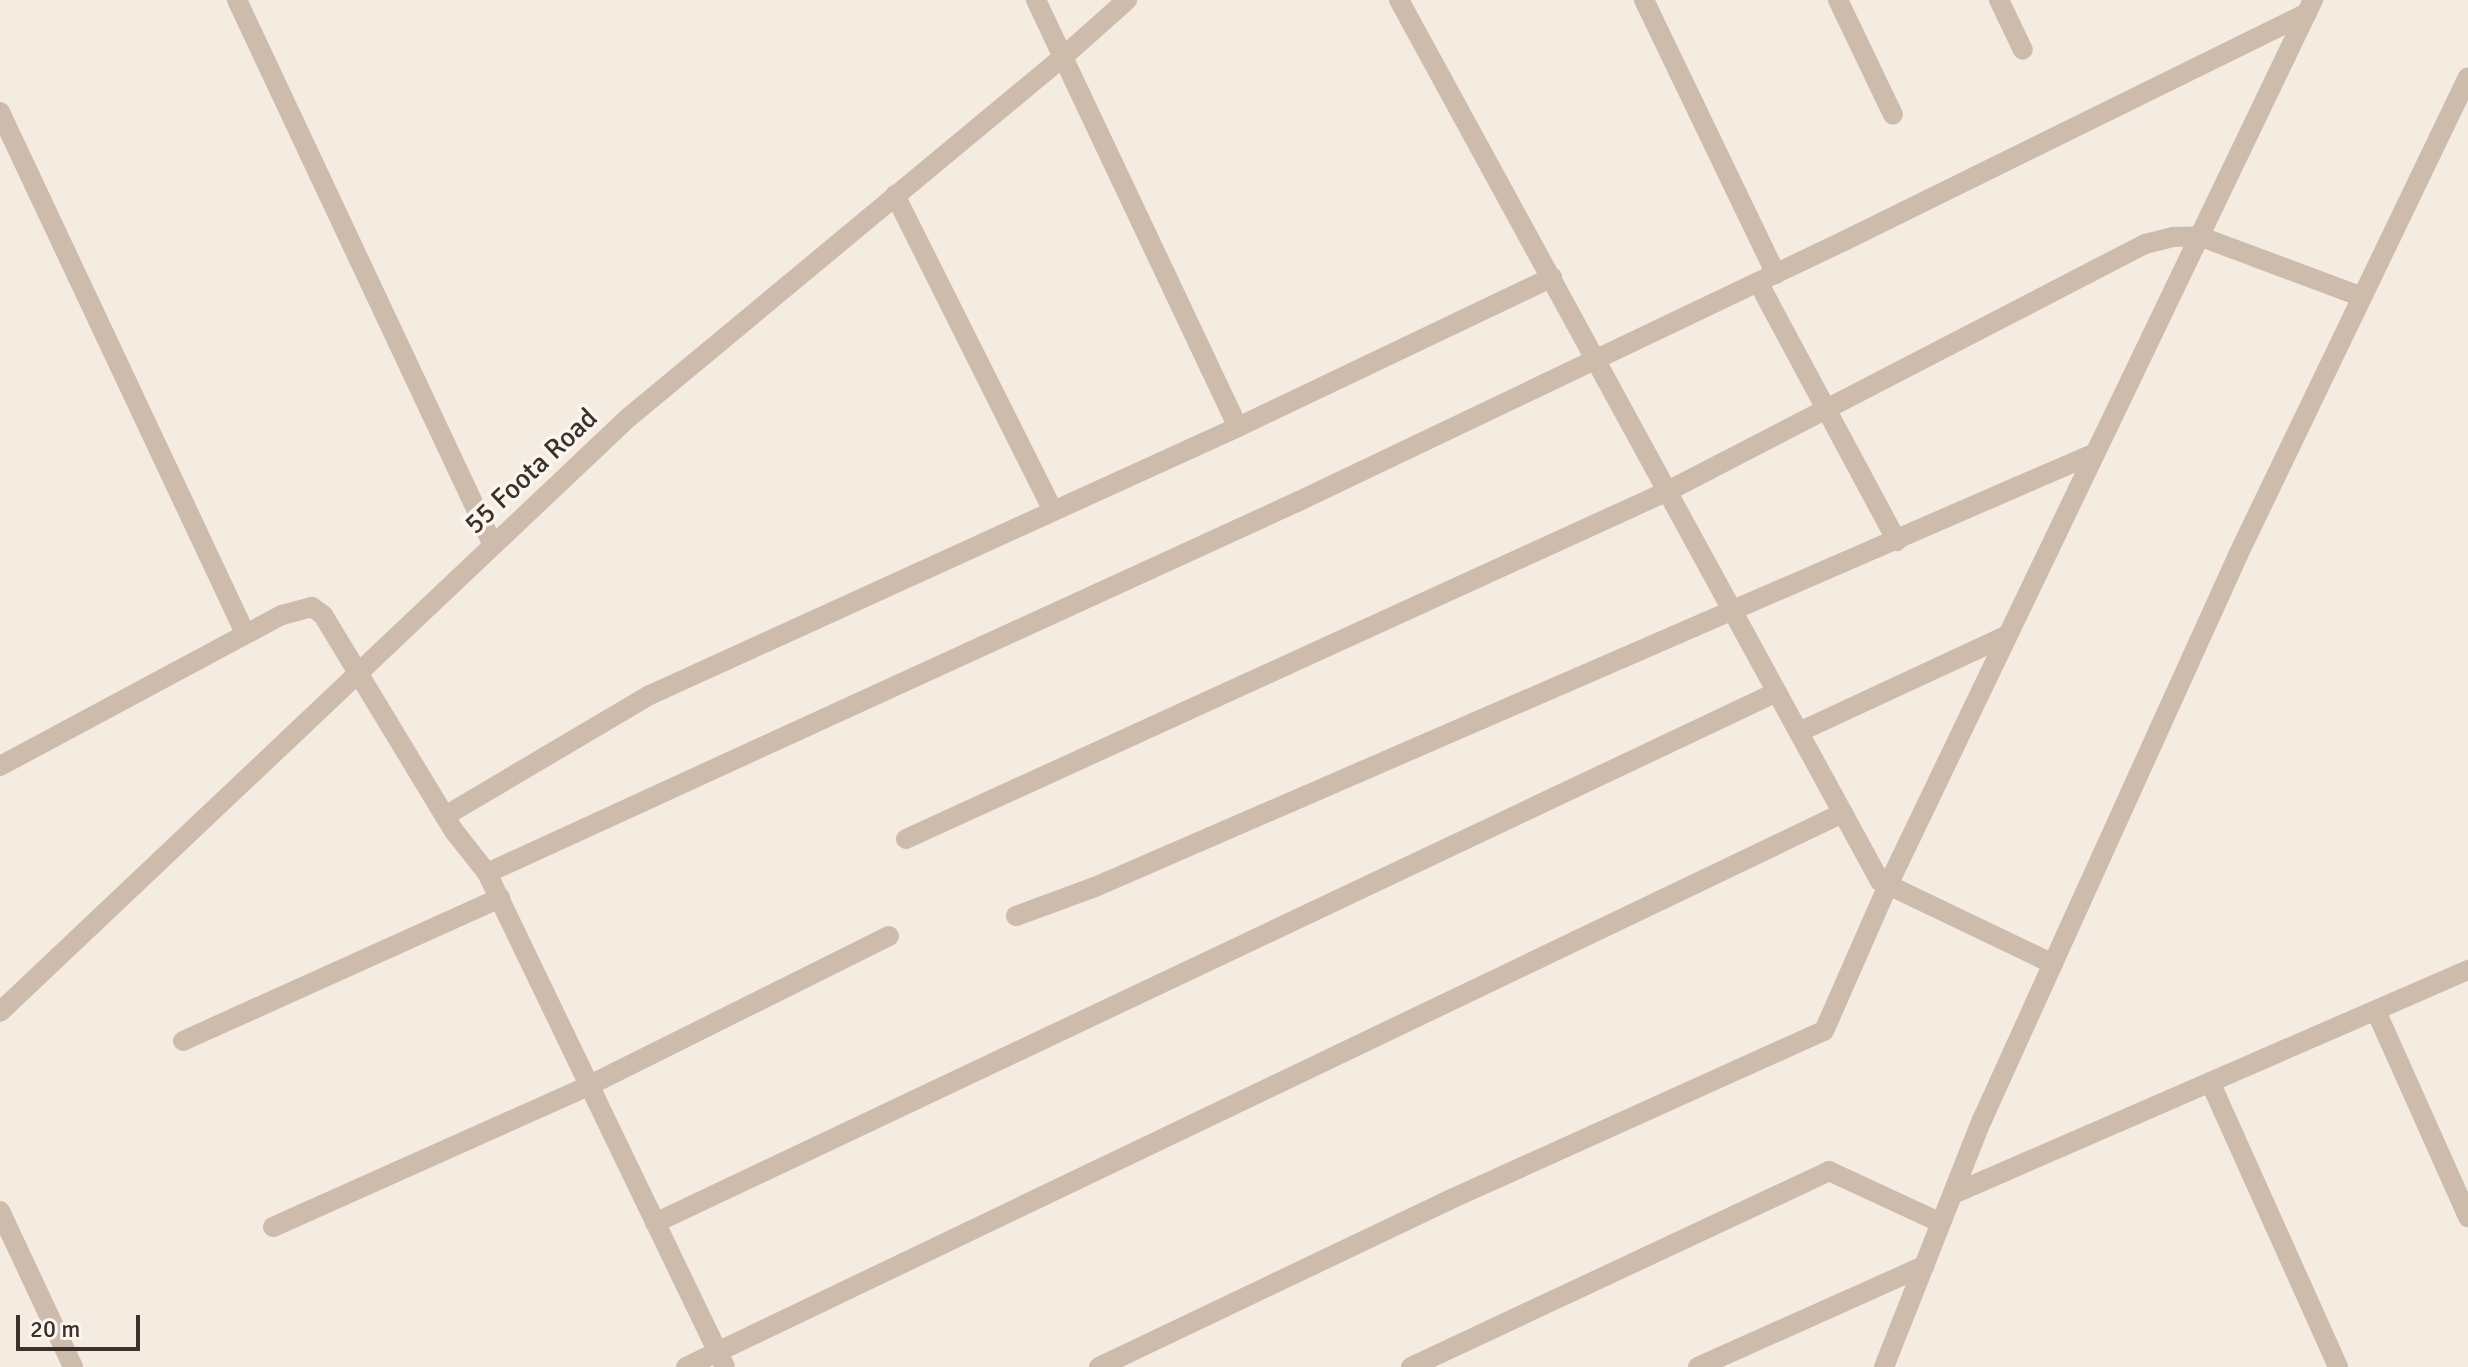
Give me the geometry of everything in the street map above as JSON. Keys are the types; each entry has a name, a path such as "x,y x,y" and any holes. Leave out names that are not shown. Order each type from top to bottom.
{"street":[{"path":"237,0 493,545"},
{"path":"1036,0 1238,427"},
{"name":"55 Foota Road","path":"0,1012 628,418 1063,57 1127,0"},
{"path":"1399,0 1880,881 2053,964"},
{"path":"1644,0 1825,408 1897,541"},
{"path":"1838,0 1893,115"},
{"path":"1999,0 2023,50"},
{"path":"487,873 1297,502 1767,278 2310,6"},
{"path":"1099,1367 1449,1200 1824,1031 1888,885 2310,6"},
{"path":"1891,1362 1924,1266 1982,1120 2238,555 2468,77"},
{"path":"0,112 245,633"},
{"path":"895,195 1053,511"},
{"path":"906,839 1668,491 2145,244 2174,237 2199,236 2362,297"},
{"path":"445,816 619,710 1238,427 1552,277"},
{"path":"1016,916 1095,887 1734,613 2095,453"},
{"path":"0,766 245,633 300,608 312,607 323,615 445,816 487,873 721,1359"},
{"path":"1799,732 2008,635"},
{"path":"655,1223 1777,692"},
{"path":"686,1367 721,1359 1843,813"},
{"path":"183,1041 500,898"},
{"path":"273,1227 590,1085 889,936"},
{"path":"1953,1194 2468,970"},
{"path":"2376,1011 2468,1217"},
{"path":"2211,1084 2338,1367"},
{"path":"1411,1367 1829,1171 1941,1223"},
{"path":"0,1211 73,1367"},
{"path":"1698,1367 1924,1266"}]}
